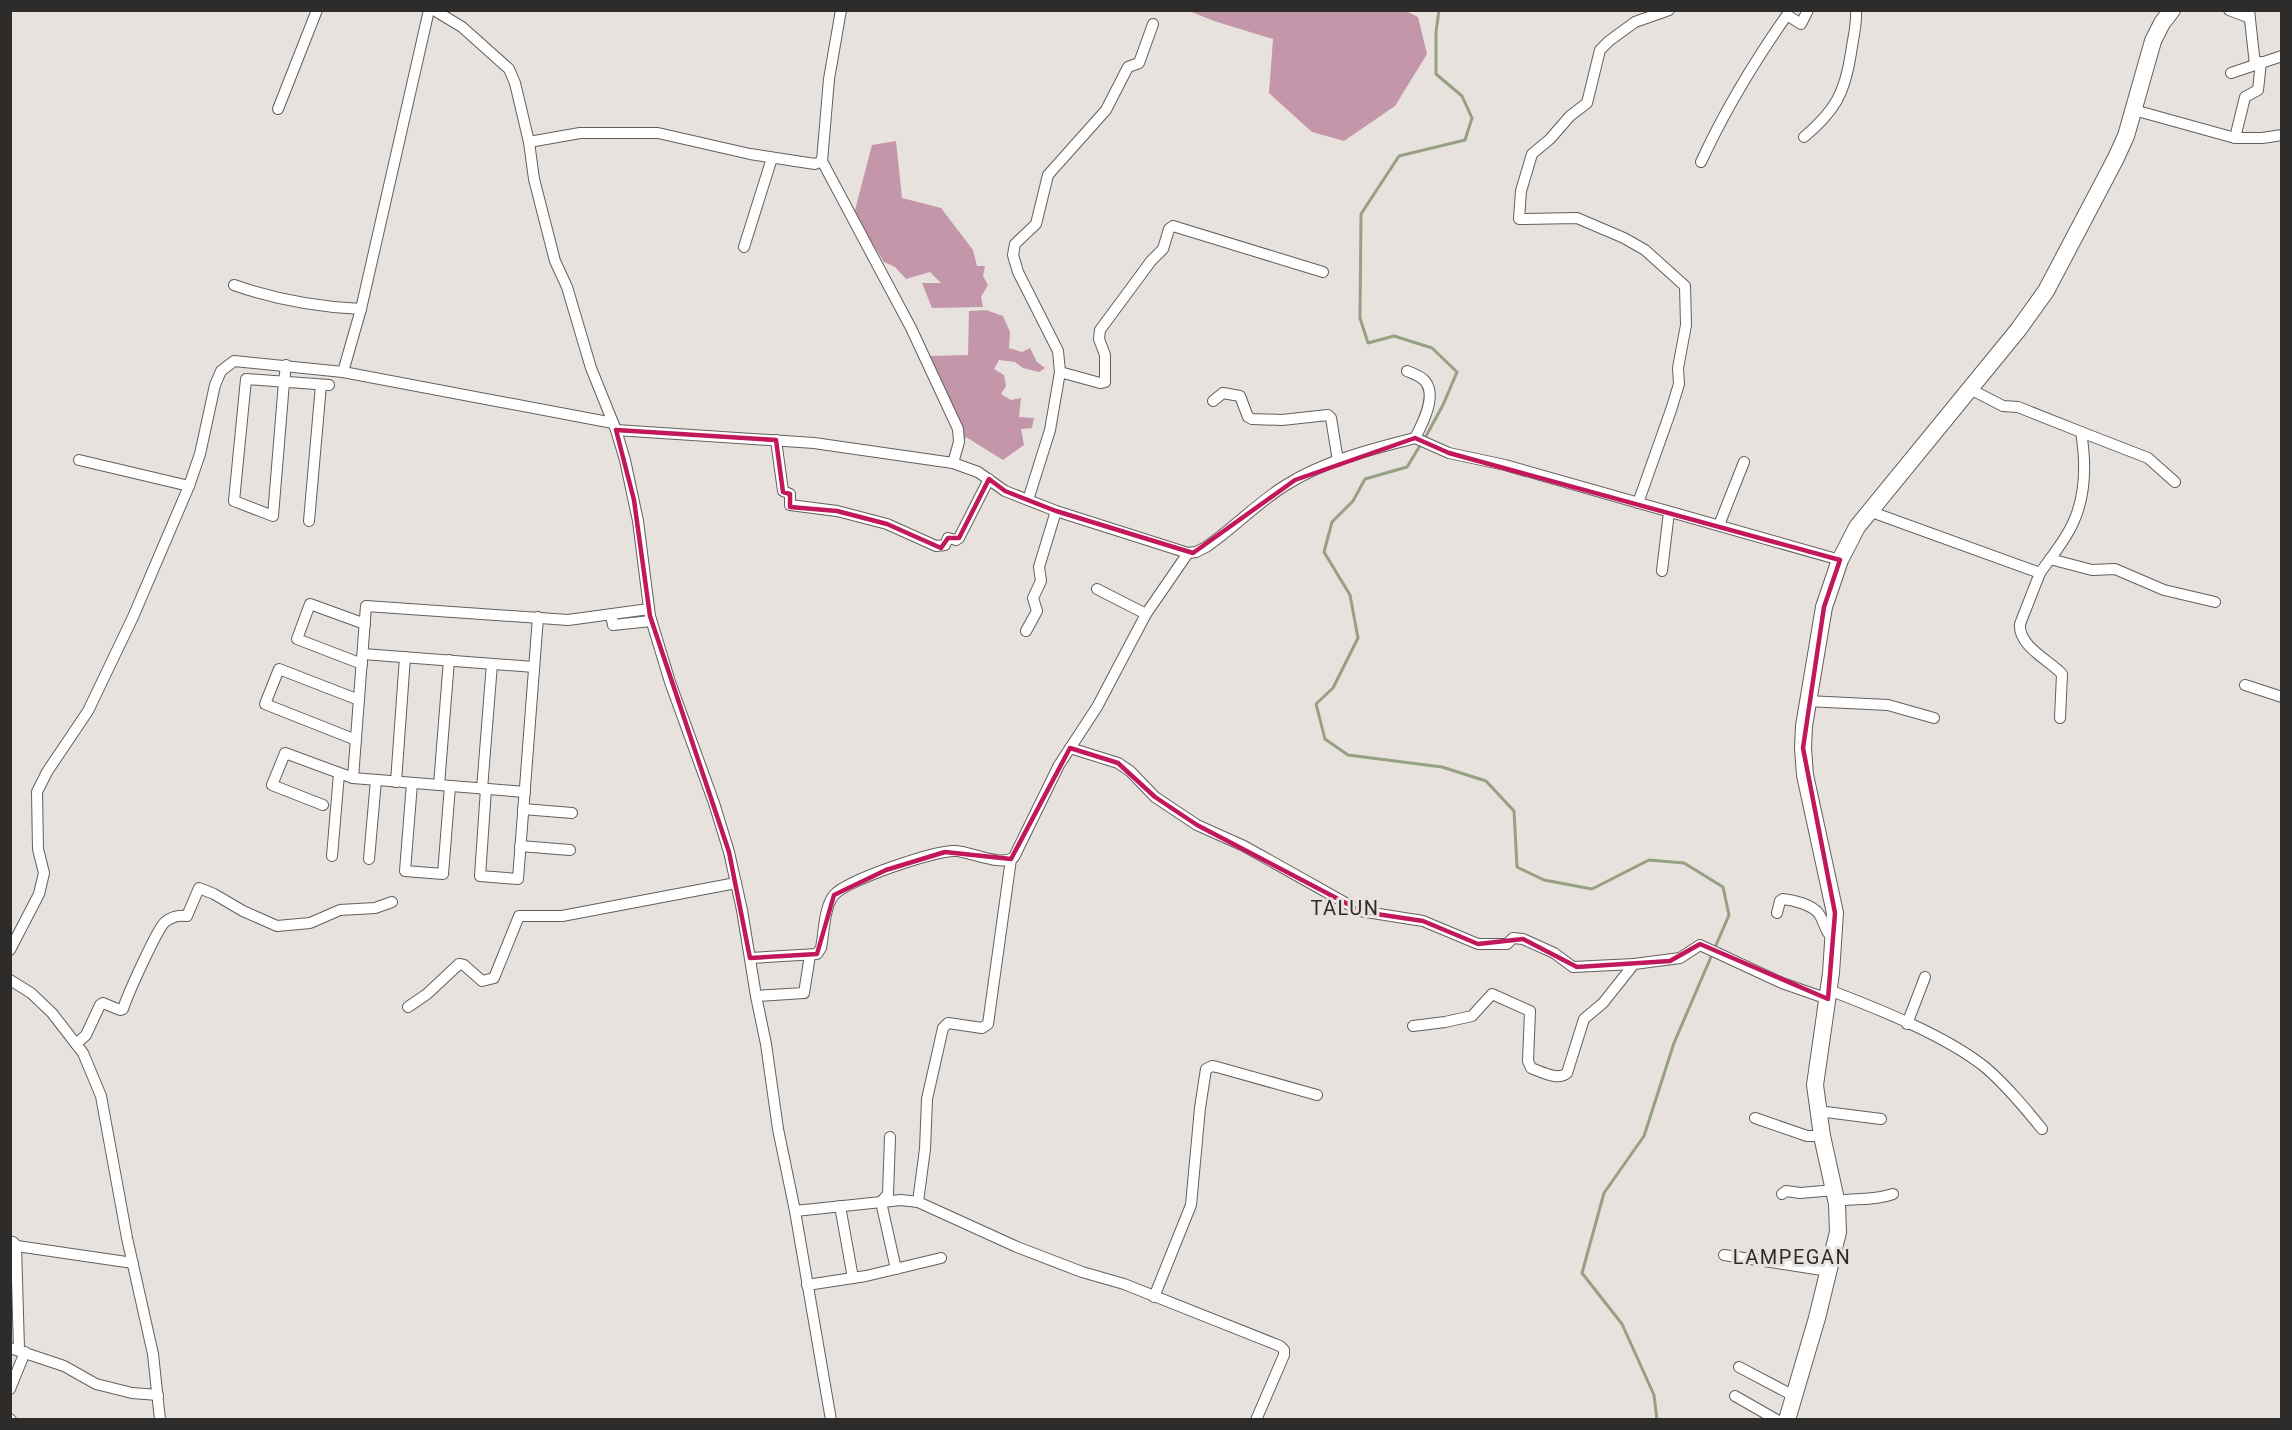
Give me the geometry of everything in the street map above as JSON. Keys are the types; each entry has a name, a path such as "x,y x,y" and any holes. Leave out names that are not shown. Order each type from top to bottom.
{"main road":[{"path":"1787,1419 1838,1232 1836,1196 1822,1136 1815,1077 1836,924 1834,903 1805,775 1803,748 1807,701 1824,607 1840,560 1857,527 2031,314 2046,291 2115,160 2134,110 2153,41 2168,12"}],"street":[{"path":"278,109 317,10"},
{"path":"343,372 361,309 429,10"},
{"path":"434,10 462,27 509,69 515,83 529,142 537,190 555,261 567,287 591,368 626,460 636,510 650,615 670,682 714,803 736,883 831,1419"},
{"path":"841,10 829,79 822,161 911,328 958,429 959,442 952,463"},
{"path":"1638,503 1679,384 1678,368 1686,325 1685,286 1645,250 1624,238 1577,218 1519,219 1521,191 1532,154 1550,139 1570,116 1587,103 1600,50 1609,40 1635,22 1669,10"},
{"path":"1701,162 1721,117 1751,66 1787,15 1801,24 1808,10"},
{"path":"1804,137 1818,125 1839,99 1849,70 1857,25 1856,10"},
{"path":"2229,10 2249,14 2258,63 2258,90 2245,97 2235,138"},
{"path":"1028,500 1050,430 1060,372 1058,351 1018,272 1013,255 1015,244 1036,224 1048,175 1106,110 1128,67 1140,62 1153,24"},
{"path":"2231,73 2282,56"},
{"path":"2134,110 2235,138 2282,135"},
{"path":"529,142 580,133 658,133 772,158 815,164 822,161"},
{"path":"744,247 772,158"},
{"path":"1060,372 1100,383 1105,382 1105,355 1099,339 1100,330 1151,261 1163,249 1169,229 1173,225 1323,272"},
{"path":"234,285 262,294 327,306 361,309"},
{"path":"10,950 39,894 44,873 38,849 37,792 47,772 88,711 110,668 189,486 200,454 214,385 221,371 234,362 343,372 615,427 855,448 952,463 978,472 1005,491 1056,511 1188,553 1200,550 1214,542 1285,485 1338,461 1417,439 1449,453 1505,465 1840,560"},
{"path":"286,365 284,382 273,516 234,501 246,379 284,382 325,385 309,521"},
{"path":"1407,370 1424,379 1429,388 1426,412 1417,439"},
{"path":"1970,389 2003,406 2018,407 2148,458 2175,482"},
{"path":"1213,401 1223,393 1240,396 1248,417 1252,419 1282,420 1328,415 1331,418 1338,461"},
{"path":"2060,718 2062,674 2024,640 2020,632 2020,624 2040,573 2066,536 2077,512 2085,470 2081,432"},
{"path":"776,440 783,491 790,494 790,506 837,511 886,524 936,546 945,545 948,538 956,540 959,538 989,479"},
{"path":"79,460 189,486"},
{"path":"1719,525 1744,462"},
{"path":"1026,631 1037,611 1033,598 1041,581 1039,567 1056,511"},
{"path":"1869,511 2040,573"},
{"path":"1662,571 1670,512"},
{"path":"918,1202 925,1149 927,1099 943,1028 948,1023 982,1028 988,1024 1011,859 1070,748 1097,707 1146,614 1188,553"},
{"path":"2050,559 2092,570 2115,569 2164,590 2215,602"},
{"path":"1097,589 1146,614"},
{"path":"365,624 310,604 297,639 362,659 405,657 534,667"},
{"path":"353,778 367,606 568,620 611,615 613,625 650,615"},
{"path":"492,664 480,876 518,879 538,617"},
{"path":"396,782 405,657"},
{"path":"412,783 405,871 443,874 449,660"},
{"path":"356,740 265,704 279,669 359,700"},
{"path":"2245,685 2282,697"},
{"path":"1807,701 1888,705 1934,718"},
{"path":"1070,748 1118,763 1130,771 1155,797 1197,825 1244,846 1363,912 1424,921 1478,944 1507,944 1513,938 1523,939 1554,953 1573,967 1634,964 1680,958 1700,945 1782,983 1828,995 1907,1024 1945,1042 1985,1068 2042,1129"},
{"path":"323,805 272,785 285,753 353,778 525,792"},
{"path":"332,856 339,774"},
{"path":"369,859 376,780"},
{"path":"523,809 572,813"},
{"path":"520,846 570,850"},
{"path":"750,958 817,954 821,948 833,896 849,886 915,859 945,852 964,852 1000,861 1011,859"},
{"path":"408,1007 427,994 459,964 488,981 496,976 519,916 562,916 736,883"},
{"path":"76,1044 86,1035 100,1005 123,1009 160,928 164,922 177,915 187,916 199,888 277,926 310,923 340,910 375,908 392,902"},
{"path":"1777,913 1780,901 1783,899 1814,909 1819,914 1829,936 1834,940"},
{"path":"756,996 804,993 807,986 810,955"},
{"path":"1413,1026 1472,1016 1492,994 1530,1011 1528,1061 1531,1068 1557,1077 1563,1076 1567,1073 1584,1019 1603,1003 1634,964"},
{"path":"1907,1024 1925,977"},
{"path":"10,980 31,993 52,1013 83,1053 100,1096 153,1354 160,1419"},
{"path":"1154,1297 1191,1205 1206,1070 1212,1066 1217,1067 1317,1095"},
{"path":"1818,1111 1881,1119"},
{"path":"1755,1118 1804,1135 1822,1136"},
{"path":"881,1202 888,1194 890,1137"},
{"path":"1782,1194 1786,1191 1875,1200 1893,1194"},
{"path":"795,1211 901,1200 918,1202 1017,1247 1082,1272 1124,1284 1283,1348 1284,1354 1256,1419"},
{"path":"881,1202 896,1269"},
{"path":"840,1206 853,1278"},
{"path":"10,1389 18,1350 12,1243 133,1263"},
{"path":"1724,1255 1829,1271"},
{"path":"807,1285 853,1278 941,1258"},
{"path":"18,1350 66,1367 93,1383 132,1393 158,1395"},
{"path":"1739,1367 1794,1396"},
{"path":"1734,1396 1777,1419"}],"highlighted area":[{"path":"616,430 776,440 783,492 790,494 790,507 837,511 887,524 941,548 948,538 959,538 989,479 1005,491 1056,511 1193,553 1295,480 1415,438 1449,453 1840,560 1824,607 1803,748 1835,913 1828,999 1700,944 1670,961 1577,967 1523,939 1478,944 1423,921 1363,912 1197,825 1155,797 1118,763 1070,748 1011,859 945,852 886,870 834,895 817,954 750,958 729,852 650,616 634,500"}],"shaded area":[{"path":"1189,11 1406,11 1418,17 1427,54 1395,106 1344,141 1312,132 1269,93 1273,39"},
{"path":"896,141 902,198 941,208 973,250 977,266 985,266 983,276 988,285 981,297 983,307 932,308 922,283 941,283 930,272 906,279 895,267 884,262 854,214 872,145"},
{"path":"986,310 1003,316 1010,332 1009,348 1022,352 1030,348 1037,362 1045,368 1039,372 1023,368 1015,362 999,360 994,369 1004,375 1006,386 1001,394 1011,400 1021,398 1019,417 1034,418 1032,428 1021,429 1024,445 1003,460 966,437 962,445 928,356 968,355 969,311"}],"waterway":[{"path":"1425,438 1457,372 1432,348 1394,336 1368,343 1360,318 1361,214 1399,156 1465,140 1472,118 1462,96 1436,74 1436,32 1439,10"},
{"path":"1421,444 1407,467 1365,479 1353,501 1332,522 1324,552 1350,595 1358,638 1333,688 1316,704 1325,739 1348,755 1442,767 1486,781 1514,811 1517,867 1544,880 1592,889 1649,860 1684,863 1723,887 1729,915 1674,1043 1644,1136 1604,1193 1582,1273 1622,1324 1654,1395 1657,1420"}],"district":[{"name":"TALUN","path":"1345,908"},
{"name":"LAMPEGAN","path":"1792,1257"}]}
